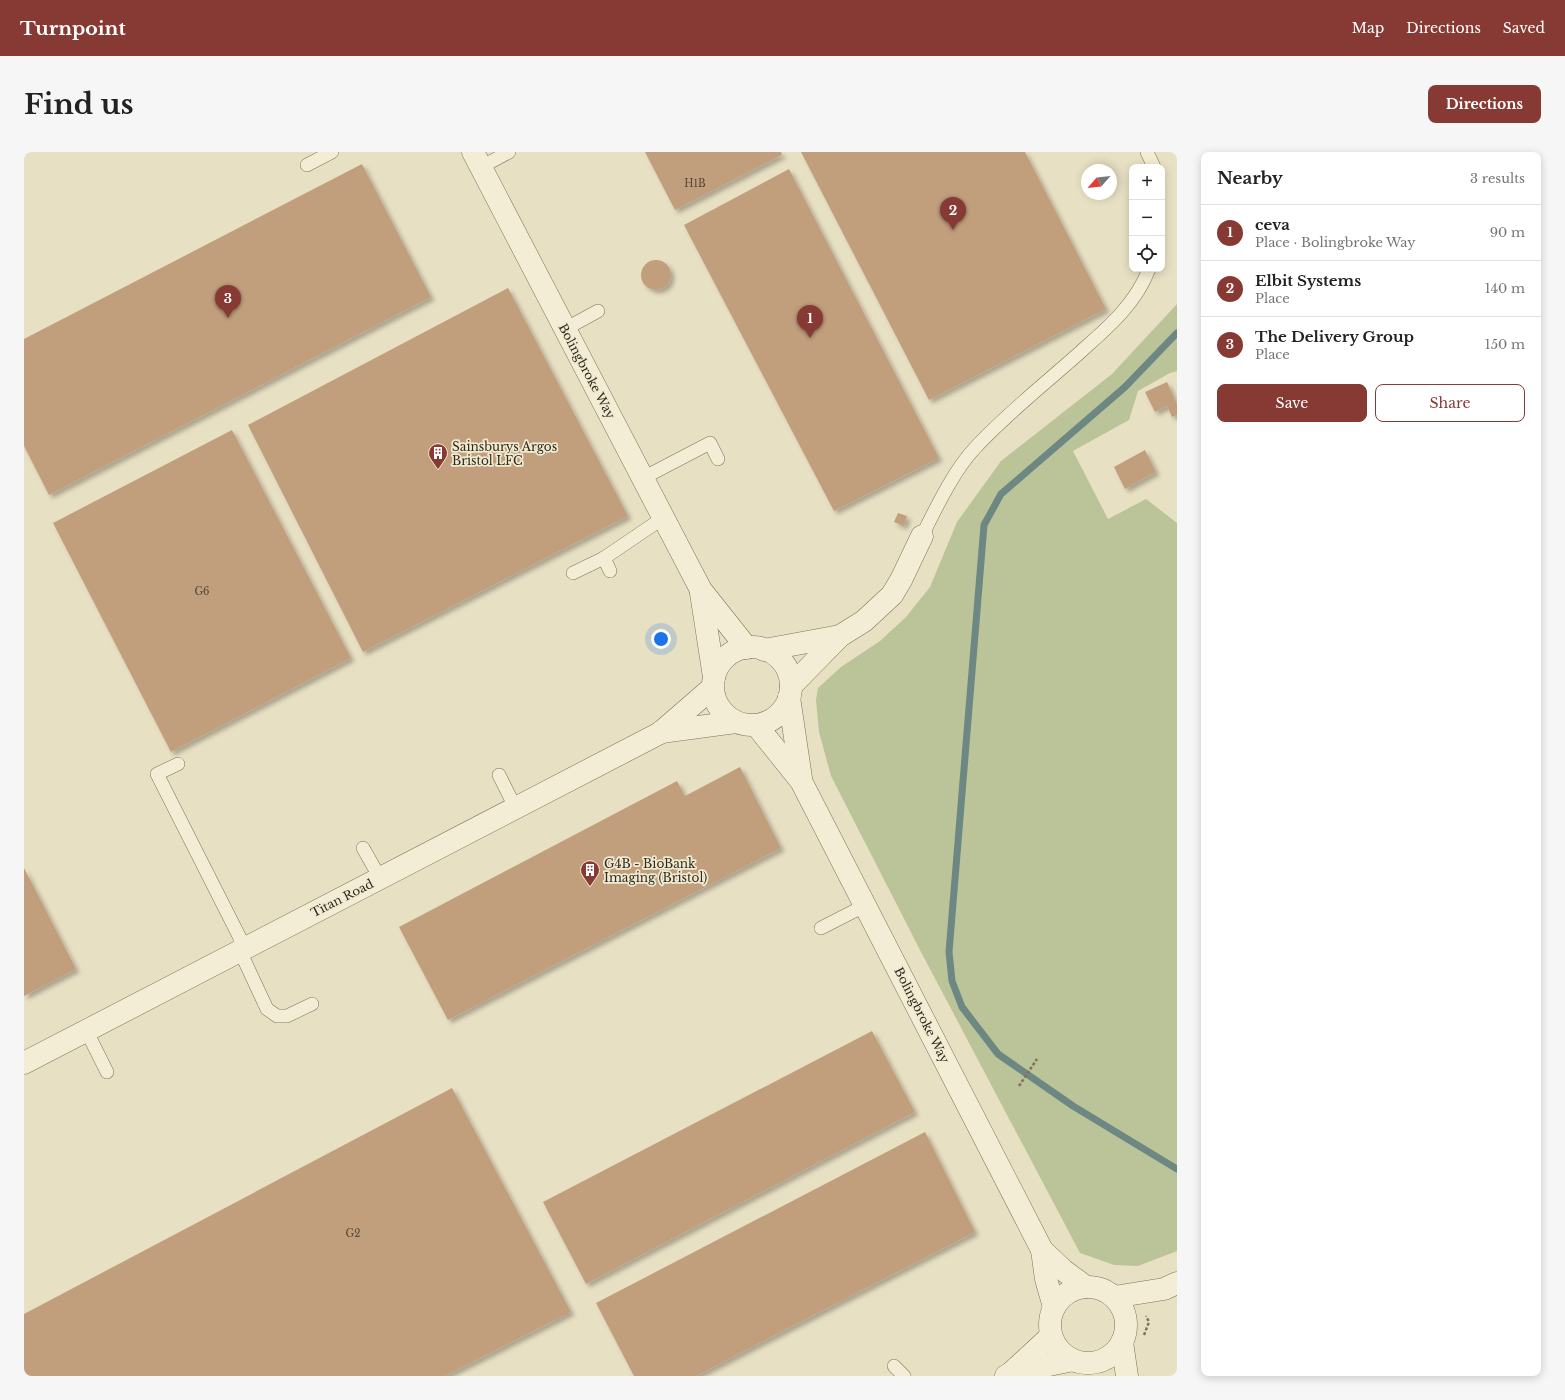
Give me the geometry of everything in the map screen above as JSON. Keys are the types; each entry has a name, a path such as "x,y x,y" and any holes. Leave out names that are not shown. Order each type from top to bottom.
{"street":[{"name":"Bolingbroke Way","path":"477,159 701,590 756,649"},
{"path":"840,636 729,654 717,668 713,682 718,706 725,715 746,724 765,723 776,716 785,706 790,692 840,636 864,621 892,595 901,580 922,536"},
{"name":"Bolingbroke Way","path":"701,590 713,682"},
{"path":"756,649 777,657 788,673 790,692"},
{"name":"Titan Road","path":"24,1063 660,732 713,682"},
{"name":"Bolingbroke Way","path":"790,692 801,781"},
{"name":"Bolingbroke Way","path":"746,724 801,781 1042,1250 1046,1279 1054,1307"},
{"name":"Titan Road","path":"660,732 746,724"},
{"name":"Bolingbroke Way","path":"1042,1250 1063,1270 1086,1287"},
{"path":"1114,1297 1171,1286"},
{"path":"1009,1375 1087,1366 1099,1362 1108,1357 1124,1332 1171,1286"},
{"path":"1087,1366 1064,1355 1056,1346 1051,1336 1050,1326 1054,1307 1062,1296 1073,1290 1086,1287 1101,1290 1114,1297 1124,1313 1127,1376"},
{"path":"1009,1375 1051,1336"}],"lane":[{"path":"307,164 332,152"},
{"path":"477,159 509,152"},
{"path":"1147,152 1153,164"},
{"path":"922,536 940,501 974,449 1003,420 1051,380 1109,326 1128,306 1144,282 1148,272"},
{"path":"565,329 598,311"},
{"path":"643,478 710,443 718,459"},
{"path":"573,573 604,558 663,518"},
{"path":"604,558 610,571"},
{"path":"178,764 157,774 240,938 240,951 267,1009 277,1016 287,1016 312,1004"},
{"path":"499,775 515,807"},
{"path":"363,848 380,878"},
{"path":"821,928 866,905"},
{"path":"86,1030 107,1072"},
{"path":"894,1366 904,1376"}],"path":[{"path":"1019,1086 1037,1059"}],"green space":[{"path":"1177,304 1177,371 1170,373 1138,391 1129,420 1073,451 1108,519 1146,499 1177,523 1177,1251 1138,1266 1114,1265 1080,1253 921,952 831,776 819,732 816,700 818,688 841,667 880,641 906,617 930,587 957,522 1001,461 1112,374"}],"building":[{"path":"645,152 781,152 782,155 675,210"},
{"path":"801,152 1025,152 1106,309 929,400"},
{"path":"362,164 431,297 49,495 24,446 24,339"},
{"path":"789,169 939,458 834,511 684,225"},
{"path":"656,260 667,264 671,275 667,286 656,290 645,286 641,275 645,264"},
{"name":"Sainsburys Argos Bristol LFC","path":"508,288 628,516 363,652 248,425"},
{"path":"1167,382 1177,404 1177,415 1172,417 1167,406 1155,412 1145,392"},
{"path":"232,430 351,658 171,752 53,523"},
{"path":"1145,450 1156,472 1125,489 1114,467"},
{"path":"898,513 907,516 904,526 894,522"},
{"name":"G4B - BioBank Imaging (Bristol)","path":"740,767 781,848 448,1020 399,927 677,781 685,796"},
{"path":"24,868 76,969 24,996"},
{"path":"872,1031 915,1112 586,1284 543,1202"},
{"path":"452,1088 571,1312 445,1376 24,1376 24,1314"},
{"path":"925,1132 975,1232 696,1376 634,1376 596,1303"}],"waterway":[{"path":"1177,333 1125,387 1001,494 984,525 949,952 952,981 962,1007 998,1054 1073,1106 1177,1169"}],"place":[{"name":"Elbit Systems","path":"953,230"},
{"name":"The Delivery Group","path":"228,318"},
{"name":"ceva","path":"810,338"},
{"name":"Sainsburys Argos Bristol LFC","path":"438,470"},
{"name":"G4B - BioBank Imaging (Bristol)","path":"590,887"}]}
